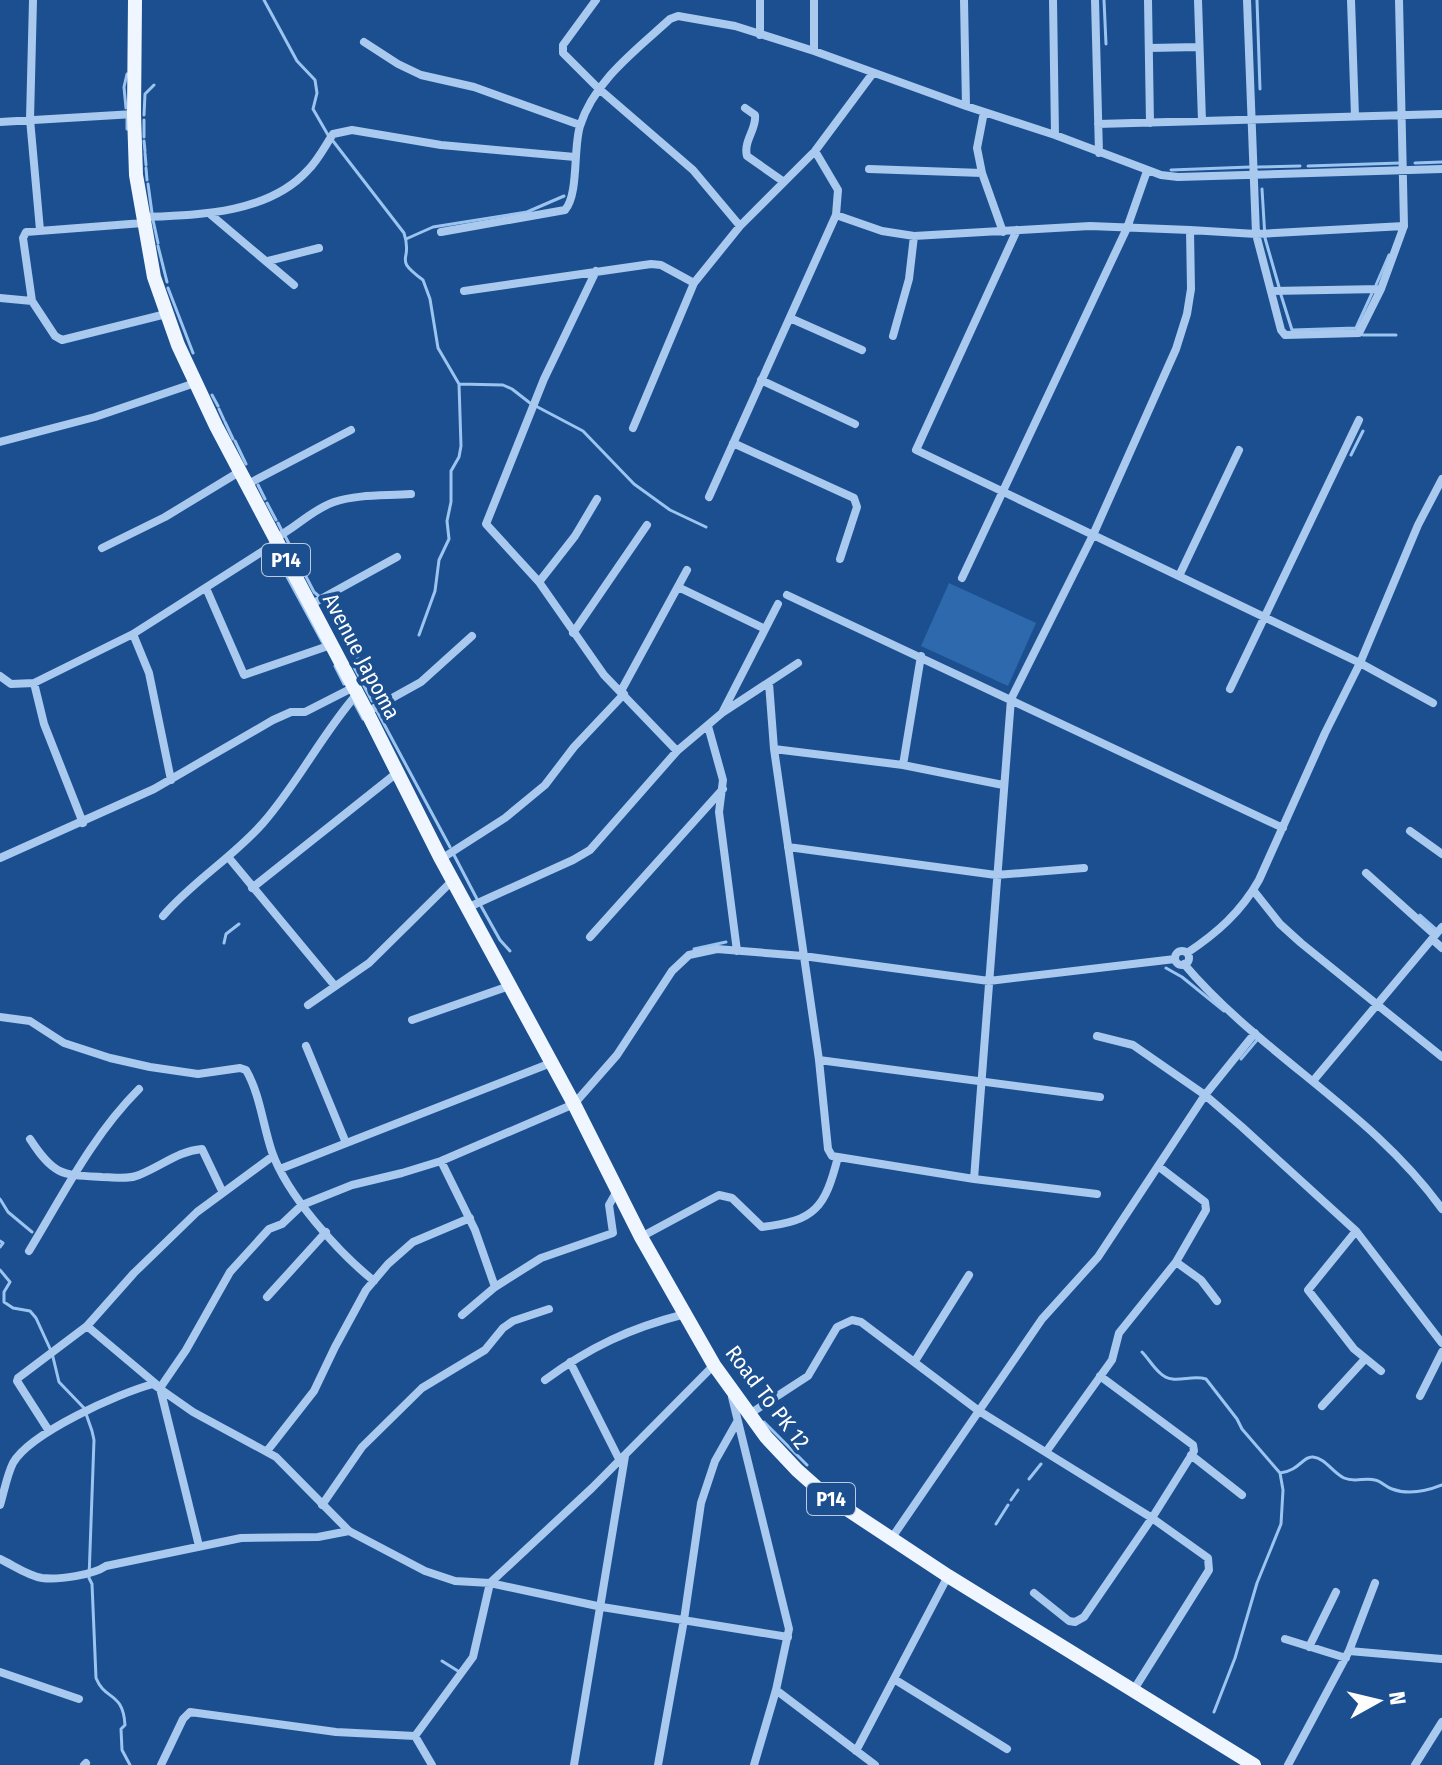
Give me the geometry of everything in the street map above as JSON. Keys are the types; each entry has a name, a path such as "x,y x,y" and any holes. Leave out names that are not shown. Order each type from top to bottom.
{"main road":[{"name":"Avenue Japoma","path":"135,0 136,175 154,277 166,314 195,383 243,478 356,690 441,859 562,1083"},
{"name":"Road To PK 12","path":"562,1083 641,1237 743,1418 810,1482 891,1539 1254,1765"}],"street":[{"path":"33,0 30,119 40,230"},
{"path":"596,0 562,49 598,88 693,170 740,226"},
{"path":"760,0 760,35"},
{"path":"814,0 814,51"},
{"path":"964,0 966,106"},
{"path":"1053,0 1055,135"},
{"path":"1095,0 1099,153"},
{"path":"1148,0 1150,123"},
{"path":"1198,0 1202,121"},
{"path":"1247,0 1256,234 1282,333 1354,334 1361,330 1381,289 1404,226 1399,0"},
{"path":"1351,0 1355,116"},
{"path":"441,232 565,210 572,197 580,125 598,88 673,17 711,20 814,51 1055,135 1147,171 1178,177 1442,169"},
{"path":"364,42 421,75 474,87 580,125"},
{"path":"1149,48 1199,47"},
{"path":"633,428 694,283 740,226 815,151 873,73"},
{"path":"745,108 755,115 756,121 745,151 747,156 784,182"},
{"path":"984,112 977,148 982,173 1003,232"},
{"path":"0,122 134,114"},
{"path":"1098,124 1442,114"},
{"path":"166,314 62,340 55,336 32,301 24,234 210,214 265,199 308,170 333,134 339,131 352,130 441,145 575,157"},
{"path":"709,497 836,215 838,190 815,151"},
{"path":"869,169 982,173"},
{"path":"962,578 1127,228 1147,171"},
{"path":"210,214 294,285"},
{"path":"836,215 882,231 914,236 1090,226 1256,234 1404,226"},
{"path":"1017,230 916,450 1360,663 1433,703"},
{"path":"974,1179 1011,699 1093,535 1183,330 1191,289 1190,230"},
{"path":"893,336 909,279 914,236"},
{"path":"268,261 319,248"},
{"path":"464,291 651,264 661,265 694,283"},
{"path":"596,271 544,379 486,520 487,527 539,582 604,675 677,751"},
{"path":"1272,291 1381,289"},
{"path":"0,298 32,301"},
{"path":"790,318 862,350"},
{"path":"761,380 855,424"},
{"path":"0,442 95,417 195,383"},
{"path":"1230,689 1359,420"},
{"path":"102,548 243,478 351,430"},
{"path":"733,443 854,498 857,507 840,559"},
{"path":"1179,576 1239,450"},
{"path":"1187,953 1225,925 1253,890 1360,663 1418,525 1442,479"},
{"path":"0,676 11,684 34,683 133,634 296,528 299,522 333,503 411,494"},
{"path":"539,582 575,536 597,499"},
{"path":"573,633 647,525"},
{"path":"310,605 397,557"},
{"path":"441,859 505,818 545,785 623,692 687,570"},
{"path":"678,587 765,629"},
{"path":"206,588 244,675 331,645"},
{"path":"787,595 1283,828"},
{"path":"722,713 778,604"},
{"path":"133,634 149,673 171,780"},
{"path":"367,712 421,682 472,636"},
{"path":"903,765 921,656"},
{"path":"469,907 590,850 643,786 677,751 722,713 798,663"},
{"path":"34,683 44,724 83,823"},
{"path":"769,683 774,749 819,1060 828,1149 832,1156 974,1179 1097,1194"},
{"path":"0,858 83,823 171,780 273,720 291,712 305,712 356,690"},
{"path":"163,916 193,885 229,858 263,823 356,690"},
{"path":"708,726 722,771 724,788 719,812 737,951"},
{"path":"774,749 903,765 1003,785"},
{"path":"252,888 398,772"},
{"path":"590,937 724,788"},
{"path":"1410,831 1442,854"},
{"path":"788,847 996,875 1084,868"},
{"path":"229,858 335,986"},
{"path":"1366,873 1442,948"},
{"path":"308,1005 369,963 453,880"},
{"path":"1253,890 1280,924 1442,1057"},
{"path":"1313,1081 1442,927"},
{"path":"158,1386 186,1350 230,1272 269,1229 282,1224 302,1205 352,1185 441,1161 574,1104 617,1055 680,962 689,955 702,951 737,951 803,956 989,981 1175,959"},
{"path":"1175,959 1180,951 1187,953"},
{"path":"1184,964 1188,960 1187,953"},
{"path":"1175,959 1412,1169 1442,1209"},
{"path":"412,1020 509,986"},
{"path":"0,1017 30,1021 64,1043 150,1067 198,1074 240,1068 246,1070 280,1169 302,1205 351,1262 374,1281"},
{"path":"891,1539 1042,1319 1098,1257 1205,1095 1255,1033"},
{"path":"1097,1036 1128,1043 1205,1095 1356,1231 1442,1343"},
{"path":"306,1046 346,1143"},
{"path":"819,1060 1100,1097"},
{"path":"280,1169 551,1063"},
{"path":"29,1251 89,1148 118,1110 139,1089"},
{"path":"30,1139 58,1171 74,1176 136,1177 172,1157 202,1149 223,1193"},
{"path":"49,1431 17,1379 87,1326 181,1226 273,1156"},
{"path":"641,1237 719,1195 732,1198 762,1227 803,1217 812,1213 826,1198 838,1157"},
{"path":"441,1161 470,1218 495,1287"},
{"path":"1046,1452 1112,1360 1119,1333 1176,1262 1207,1206 1158,1166"},
{"path":"462,1315 495,1287 541,1258 613,1233 609,1205 617,1190"},
{"path":"267,1451 314,1391 335,1347 374,1281 400,1251 413,1242 470,1218"},
{"path":"1356,1231 1308,1290 1365,1359 1381,1371"},
{"path":"267,1297 326,1232"},
{"path":"1176,1262 1201,1280 1217,1301"},
{"path":"915,1361 969,1275"},
{"path":"322,1505 362,1447 422,1388 485,1350 513,1321 549,1309"},
{"path":"545,1380 599,1345 636,1328 685,1314"},
{"path":"658,1765 701,1503 715,1461 743,1418 808,1376 837,1327 852,1320 861,1322 979,1411 1152,1518 1208,1558 1209,1570 1133,1692"},
{"path":"87,1326 193,1412 267,1451 284,1464 349,1531 439,1576 455,1581 490,1583 602,1607 788,1637"},
{"path":"1420,1396 1442,1352"},
{"path":"1322,1406 1365,1359"},
{"path":"570,1362 622,1458 602,1607 574,1765"},
{"path":"415,1736 473,1657 490,1583 622,1458 714,1365"},
{"path":"1034,1593 1069,1621 1080,1621 1152,1518 1191,1455 1193,1445 1100,1376"},
{"path":"0,1505 13,1464 26,1447 49,1431 99,1406 150,1384 158,1386"},
{"path":"158,1386 199,1546"},
{"path":"743,1418 789,1622 776,1690 754,1765"},
{"path":"1191,1455 1242,1495"},
{"path":"0,1559 43,1578 97,1572 106,1566 241,1538 318,1537 349,1531"},
{"path":"856,1751 948,1576"},
{"path":"1288,1765 1348,1654 1375,1583"},
{"path":"1309,1647 1336,1592"},
{"path":"1285,1639 1348,1654 1442,1659"},
{"path":"1,1677 79,1699"},
{"path":"894,1679 1007,1749"},
{"path":"776,1690 875,1765"},
{"path":"161,1765 183,1719 190,1712 336,1732 415,1736"},
{"path":"1415,1765 1442,1722"},
{"path":"415,1736 432,1765"}],"shaded area":[{"path":"949,583 1036,623 1008,686 921,646"}],"waterway":[{"path":"264,0 297,61 315,80 317,93 313,109 328,135"},
{"path":"1104,0 1106,44"},
{"path":"1257,0 1260,89"},
{"path":"126,108 124,87 127,74"},
{"path":"144,115 145,94 154,85"},
{"path":"127,119 127,129"},
{"path":"144,120 144,137"},
{"path":"144,141 145,151"},
{"path":"333,141 404,233 406,262 423,280 430,299 438,348 459,384 461,446 451,471 451,502 447,521 449,539 439,560 435,591 419,635"},
{"path":"145,153 146,165"},
{"path":"1415,163 1442,162"},
{"path":"1308,166 1400,163"},
{"path":"1258,167 1300,166"},
{"path":"1171,170 1250,167"},
{"path":"146,168 147,180"},
{"path":"148,184 152,213"},
{"path":"1262,189 1265,238 1279,287"},
{"path":"406,239 433,227 527,212 564,196"},
{"path":"153,220 158,243"},
{"path":"158,246 167,282"},
{"path":"1376,285 1389,255"},
{"path":"168,288 193,353"},
{"path":"1281,295 1292,330 1356,328 1373,291"},
{"path":"1363,335 1396,335"},
{"path":"459,384 503,385 512,389 530,403 583,431 634,484 670,510 706,527"},
{"path":"212,395 218,406"},
{"path":"219,409 224,420"},
{"path":"225,422 233,439"},
{"path":"1351,455 1363,431"},
{"path":"235,441 246,464"},
{"path":"258,485 265,499"},
{"path":"267,503 276,520"},
{"path":"278,523 283,533"},
{"path":"285,536 314,592 321,598"},
{"path":"267,555 278,560 324,645"},
{"path":"338,613 352,640"},
{"path":"359,655 354,667 372,701"},
{"path":"335,666 344,684"},
{"path":"355,704 363,719"},
{"path":"377,711 450,847"},
{"path":"454,855 477,899"},
{"path":"481,906 500,940 510,951"},
{"path":"1420,915 1437,930"},
{"path":"224,943 226,934 239,924"},
{"path":"694,949 726,942"},
{"path":"1166,968 1224,1011"},
{"path":"1241,1059 1257,1040"},
{"path":"0,1199 8,1212 32,1232"},
{"path":"0,1241 3,1243 0,1247"},
{"path":"0,1270 10,1282 4,1292 4,1302 13,1308 30,1311 36,1318 52,1353 59,1382 84,1408 92,1431 89,1578 92,1584 96,1678 117,1701 124,1714 122,1750 130,1765"},
{"path":"1142,1352 1165,1377 1206,1379 1242,1429 1280,1473 1283,1490 1281,1524 1257,1583 1235,1658 1214,1712"},
{"path":"764,1422 807,1465"},
{"path":"1280,1473 1292,1470 1313,1457 1344,1478 1375,1480 1398,1491 1417,1492 1442,1485"},
{"path":"1029,1479 1041,1464"},
{"path":"1011,1500 1018,1490"},
{"path":"996,1524 1008,1505"},
{"path":"442,1661 458,1671"}]}
